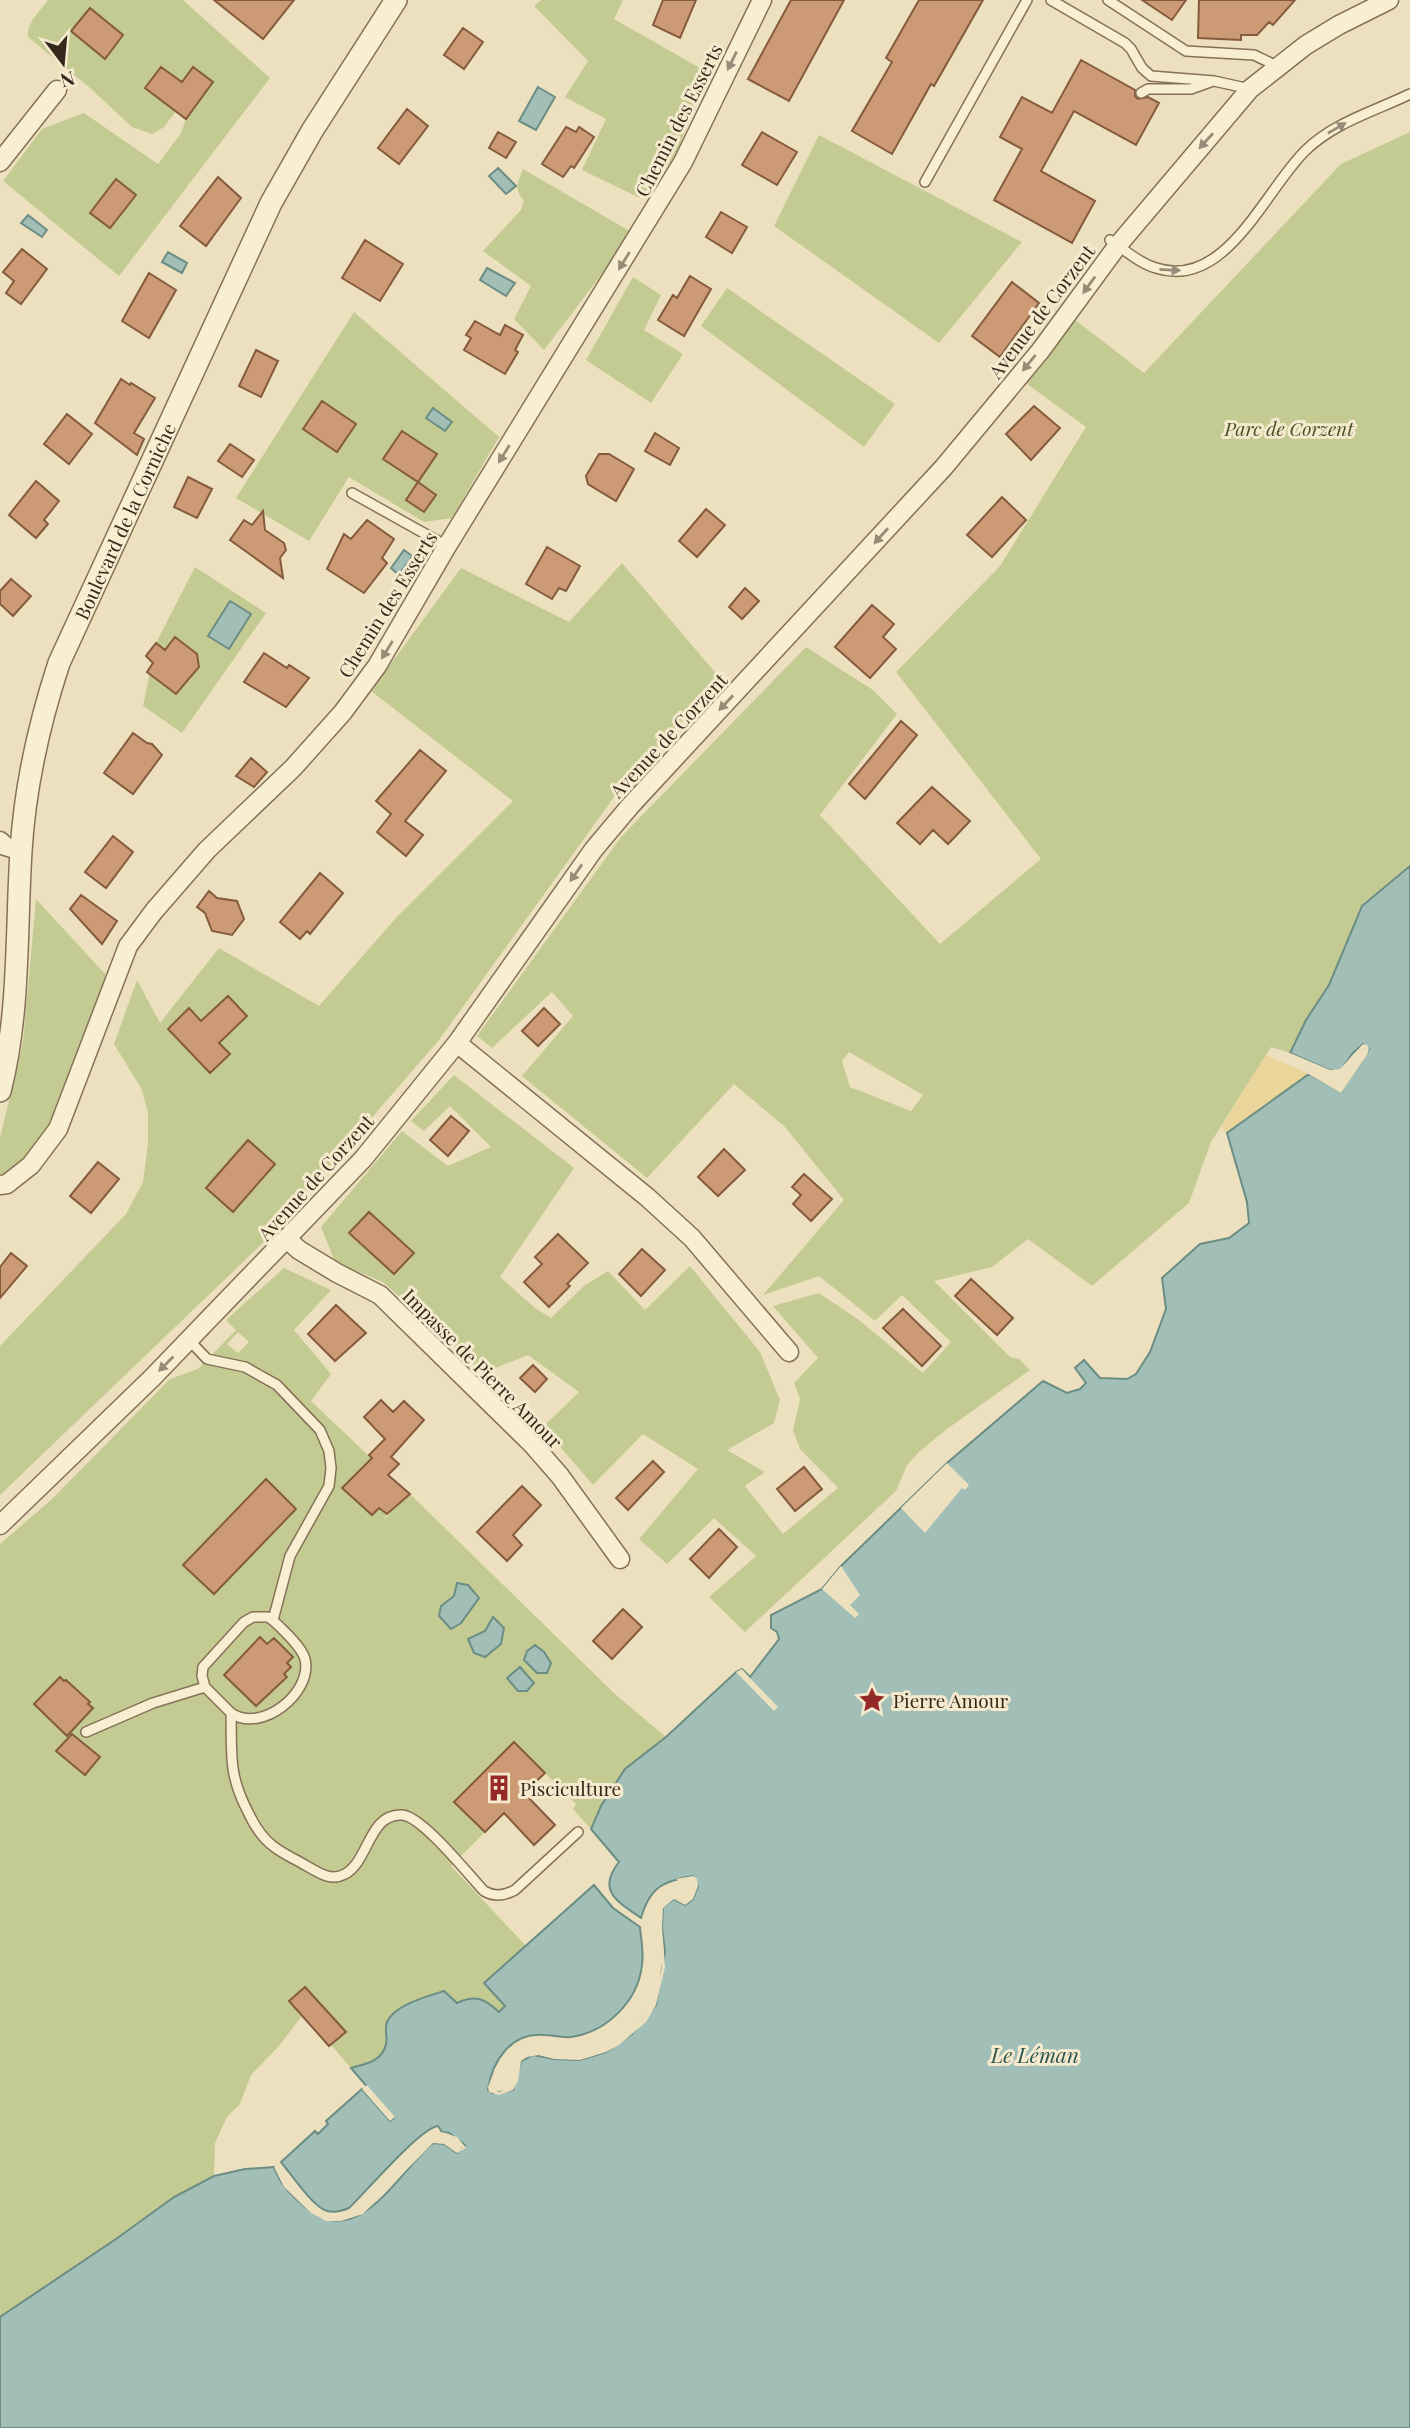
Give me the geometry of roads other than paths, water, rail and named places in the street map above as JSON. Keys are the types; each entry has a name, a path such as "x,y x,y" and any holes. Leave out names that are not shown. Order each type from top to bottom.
{"street":[{"name":"Boulevard de la Corniche","path":"0,1091 12,1021 21,850 37,739 59,663 271,203 312,131 396,0"},
{"name":"Chemin des Esserts","path":"0,1185 7,1184 32,1165 58,1129 128,946 154,911 207,850 293,768 342,712 377,666 447,546 683,162 762,0"},
{"name":"Avenue de Corzent","path":"0,1525 189,1340 363,1159 457,1043 594,849 631,805 944,467 1041,350 1114,243 1250,89 1357,7 1389,0"},
{"path":"0,162 57,90"},
{"path":"0,841 5,846 21,850"},
{"path":"457,1043 647,1197 692,1238 789,1352"},
{"name":"Impasse de Pierre Amour","path":"288,1239 299,1250 380,1295 533,1445 560,1476 620,1559"}],"lane":[{"path":"925,182 1027,0"},
{"path":"1051,0 1125,43 1148,74 1161,78 1214,80 1250,89"},
{"path":"1108,0 1186,51 1254,55 1277,66"},
{"path":"1141,93 1148,89 1191,89 1214,80"},
{"path":"1114,243 1140,261 1164,270 1188,270 1210,261 1232,244 1288,170 1309,147 1340,126 1410,94"},
{"path":"352,492 447,546"},
{"path":"189,1340 207,1359 245,1367 277,1385 320,1430 329,1451 329,1486 290,1556 273,1620"},
{"path":"258,1616 273,1620 298,1645 304,1656 305,1670 301,1684 285,1703 262,1718 241,1719 231,1713 205,1687 202,1676 205,1662 244,1622 258,1616"},
{"path":"86,1732 153,1703 205,1687"},
{"path":"231,1713 233,1775 238,1793 253,1822 274,1847 324,1875 339,1876 350,1871 382,1823 393,1816 406,1815 421,1824 484,1891 492,1895 503,1895 515,1890 579,1832"}],"water":[{"path":"538,87 555,97 536,130 519,121"},
{"path":"498,168 516,186 506,194 489,176"},
{"path":"28,215 47,230 42,237 21,223"},
{"path":"168,252 187,263 182,273 162,262"},
{"path":"487,268 515,283 506,296 480,280"},
{"path":"433,408 452,422 445,431 426,418"},
{"path":"404,550 412,556 399,575 391,568"},
{"path":"230,601 251,614 229,649 208,636"},
{"name":"Le Léman","path":"1410,866 1410,2428 0,2428 0,2317 174,2197 214,2176 245,2169 274,2167 279,2179 304,2206 324,2218 342,2221 359,2215 375,2204 433,2143 444,2144 457,2153 465,2145 449,2133 442,2132 438,2126 430,2129 406,2149 349,2208 336,2212 327,2211 315,2203 281,2162 315,2131 318,2134 328,2124 326,2121 362,2089 390,2121 394,2118 351,2068 373,2061 381,2054 386,2041 386,2025 391,2016 412,2002 444,1991 457,2003 480,1999 499,2012 505,2006 484,1983 594,1885 613,1908 640,1927 643,1960 634,1991 618,2013 597,2029 571,2037 532,2035 513,2043 499,2059 488,2090 492,2093 513,2090 521,2061 533,2055 580,2060 606,2052 632,2034 656,2005 665,1952 663,1907 674,1899 685,1905 693,1899 698,1886 693,1876 666,1883 653,1892 641,1918 613,1895 610,1881 619,1862 591,1829 601,1806 625,1769 666,1737 736,1672 742,1669 750,1677 779,1639 777,1632 771,1628 771,1615 822,1589 841,1566 947,1463 1043,1381 1067,1393 1080,1389 1086,1383 1075,1368 1084,1360 1100,1378 1127,1379 1136,1374 1150,1352 1166,1309 1162,1278 1200,1244 1229,1238 1249,1223 1247,1202 1227,1133 1309,1074 1341,1092 1369,1049 1363,1044 1340,1071 1329,1070 1290,1053 1306,1020 1329,985 1362,906"},
{"path":"457,1583 468,1585 479,1598 461,1623 451,1629 439,1616 441,1606 454,1596"},
{"path":"493,1617 504,1628 501,1644 485,1657 474,1653 468,1639 485,1631"},
{"path":"535,1645 551,1663 547,1673 537,1673 524,1660 527,1651"},
{"path":"520,1667 534,1683 527,1691 518,1691 507,1678"}],"place":[{"name":"Pierre Amour","path":"872,1700"},
{"name":"Pisciculture","path":"499,1788"}],"park label":[{"name":"Parc de Corzent","path":"1289,428"}]}
